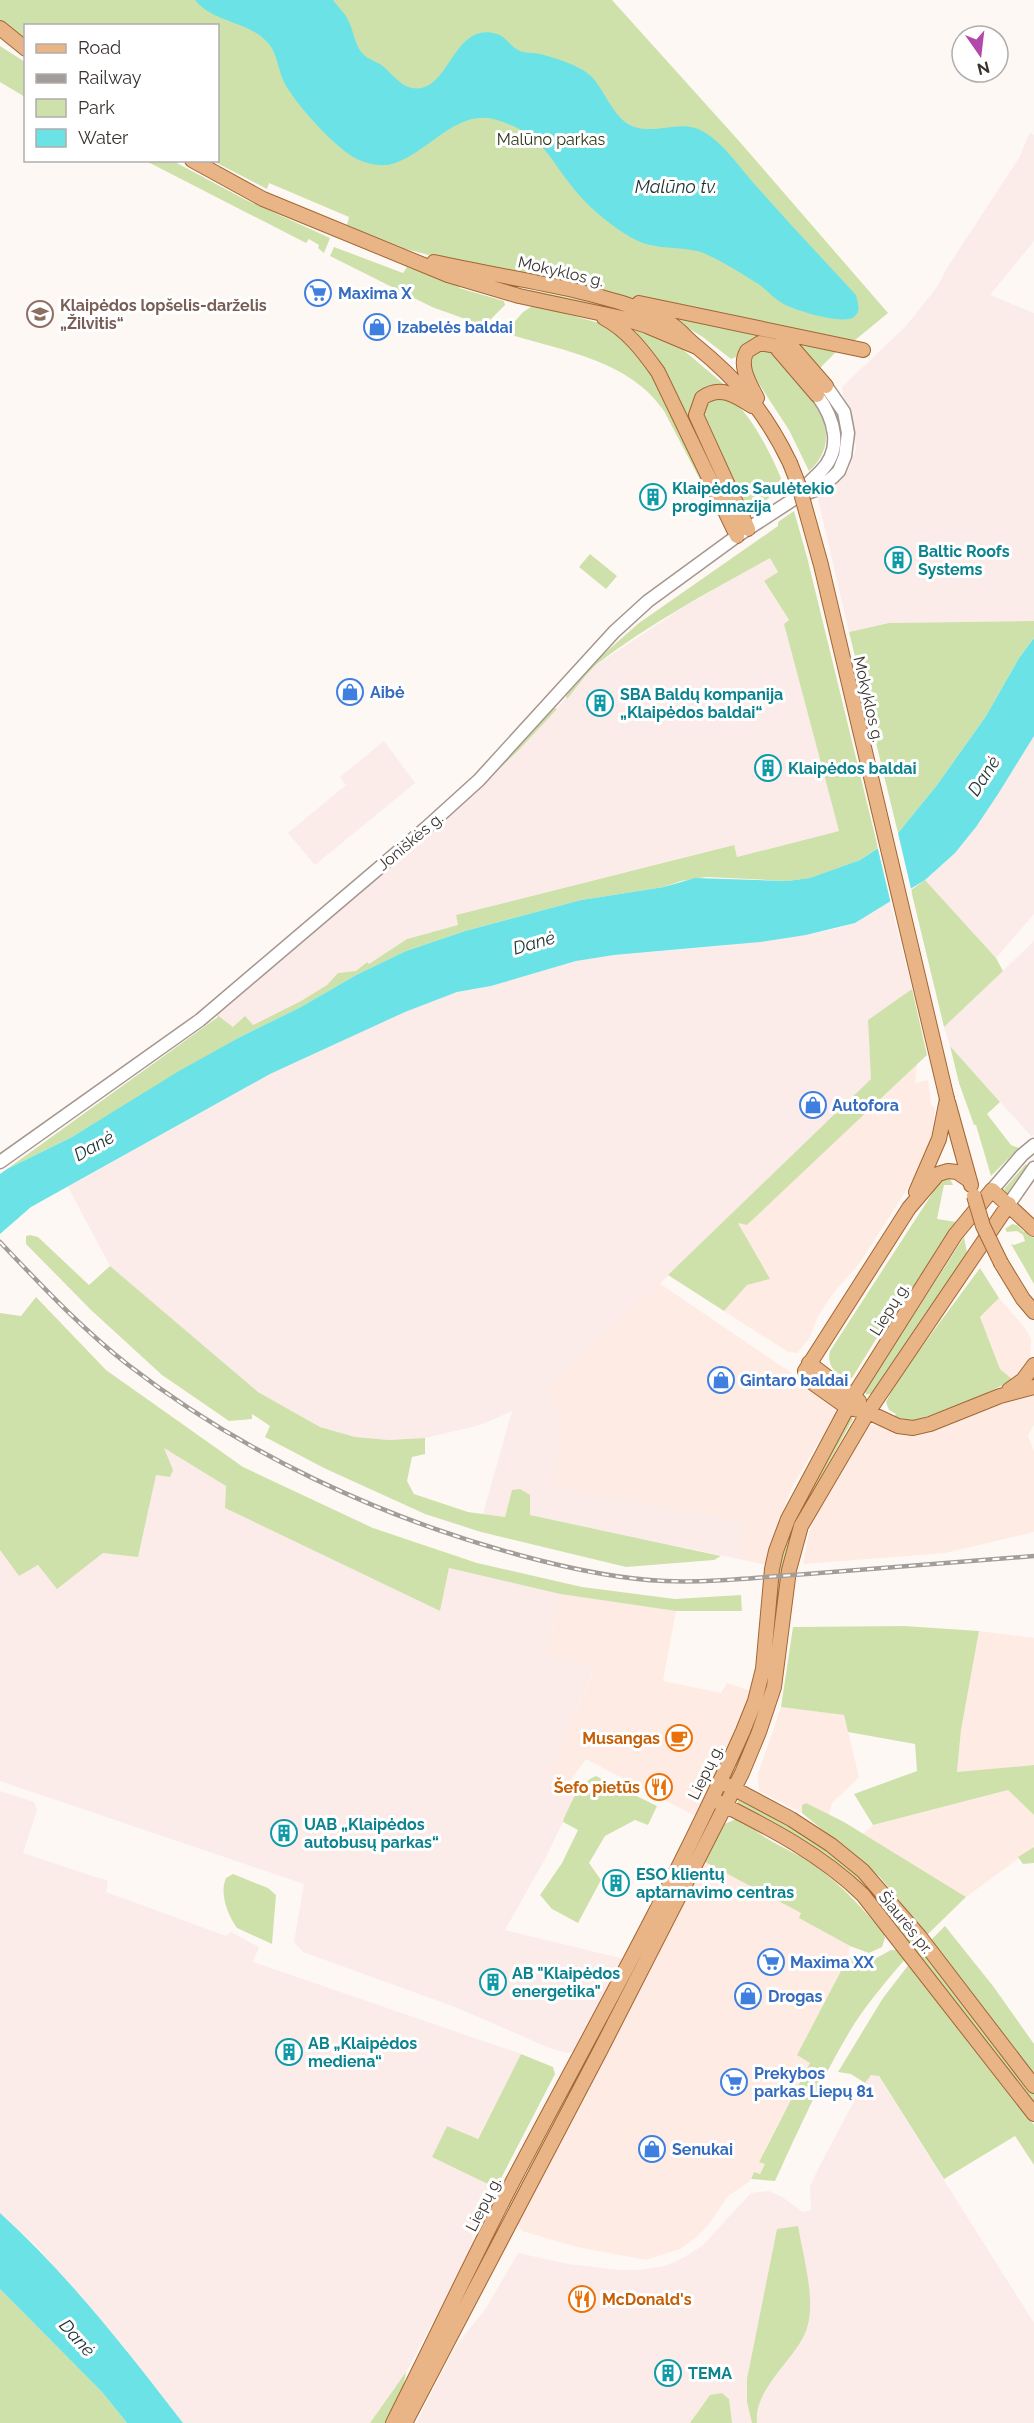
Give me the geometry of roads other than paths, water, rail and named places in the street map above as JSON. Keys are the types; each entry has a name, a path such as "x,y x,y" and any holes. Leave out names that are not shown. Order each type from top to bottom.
{"main road":[{"path":"0,28 24,49"},
{"path":"0,36 24,50"},
{"name":"Mokyklos g.","path":"196,162 274,203 448,275 519,296 591,311 647,326 697,347"},
{"name":"Mokyklos g.","path":"405,257 522,279 611,299 650,313 671,324 736,381 764,414 790,463 802,494 821,565 947,1099 983,1226 1000,1263 1034,1312"},
{"path":"519,296 522,279"},
{"path":"611,299 683,311 862,350"},
{"path":"591,311 614,323 625,332 644,352 658,372 742,533"},
{"path":"779,333 822,390"},
{"path":"764,414 745,373 743,362 747,351 760,343 775,346 822,390"},
{"name":"Joniškės g.","path":"0,1162 209,1012 479,780 614,632 636,611 678,577 742,533 797,496 808,493 827,482 838,471 845,456 848,445 847,421 822,390"},
{"path":"742,533 698,420 697,409 706,395 722,391 734,394 764,414"},
{"path":"909,1208 939,1139 947,1099"},
{"name":"Liepų g.","path":"393,2423 503,2202 627,1969 743,1731 759,1686 776,1551 805,1484 851,1402 955,1235 1022,1155 1034,1145"},
{"name":"Liepų g.","path":"405,2423 734,1789 759,1732 774,1687 787,1579 795,1540 807,1513 868,1412 1034,1168"},
{"path":"970,1180 957,1172 948,1171 938,1174 909,1208 805,1371 810,1381 868,1412 898,1426 913,1428 930,1424 1000,1396 1034,1388"},
{"path":"992,1190 1034,1229"},
{"path":"1034,1312 1034,1317"},
{"path":"1000,1396 1023,1380 1034,1365"},
{"name":"Šiaurės pr.","path":"719,1781 791,1819 831,1845 863,1871 920,1937 1034,2086"},
{"name":"Šiaurės pr.","path":"711,1798 815,1855 837,1870 864,1895 1034,2114"}],"water":[{"name":"Malūno tv.","path":"195,0 333,0 348,19 361,52 367,58 380,64 403,84 412,88 425,87 435,81 460,47 470,38 482,33 500,35 521,51 537,53 576,66 593,78 616,113 625,122 644,129 685,126 704,132 718,142 856,295 857,313 852,318 838,319 796,309 779,301 744,275 703,253 656,246 632,238 585,201 537,141 513,126 497,120 483,118 456,125 418,151 392,164 374,164 357,159 338,146 305,112 283,80 268,43 251,30 211,13"},
{"name":"Danė","path":"1034,638 1034,736 998,794 955,853 925,880 855,923 806,935 760,942 614,955 576,961 491,986 457,992 405,1012 270,1074 31,1207 0,1234 0,1174 7,1169 72,1137 179,1071 242,1036 406,951 465,931 581,900 664,887 695,878 787,881 810,878 860,860 898,833 937,785 986,716 1019,658"},
{"name":"Danė","path":"0,2213 73,2288 183,2423 127,2423 102,2392 0,2289"}],"railway":[{"path":"0,1242 62,1306 110,1350 171,1396 217,1426 314,1479 415,1522 467,1540 573,1568 628,1578 665,1581 736,1579 1034,1556"}],"place":[{"name":"Maxima X","path":"318,293"},
{"name":"Klaipėdos lopšelis-darželis „Žilvitis“","path":"40,314"},
{"name":"Izabelės baldai","path":"377,327"},
{"name":"Klaipėdos Saulėtekio progimnazija","path":"653,497"},
{"name":"Baltic Roofs Systems","path":"898,560"},
{"name":"Aibė","path":"350,692"},
{"name":"SBA Baldų kompanija „Klaipėdos baldai“","path":"600,703"},
{"name":"Klaipėdos baldai","path":"768,768"},
{"name":"Autofora","path":"813,1105"},
{"name":"Gintaro baldai","path":"721,1380"},
{"name":"Musangas","path":"679,1738"},
{"name":"Šefo pietūs","path":"659,1787"},
{"name":"UAB „Klaipėdos autobusų parkas“","path":"284,1833"},
{"name":"ESO klientų aptarnavimo centras","path":"616,1883"},
{"name":"Maxima XX","path":"771,1962"},
{"name":"AB \"Klaipėdos energetika\"","path":"493,1982"},
{"name":"Drogas","path":"748,1996"},
{"name":"AB „Klaipėdos mediena“","path":"289,2052"},
{"name":"Prekybos parkas Liepų 81","path":"734,2082"},
{"name":"Senukai","path":"652,2149"},
{"name":"McDonald's","path":"582,2299"},
{"name":"TEMA","path":"668,2373"}],"park label":[{"name":"Malūno parkas","path":"551,139"}]}
